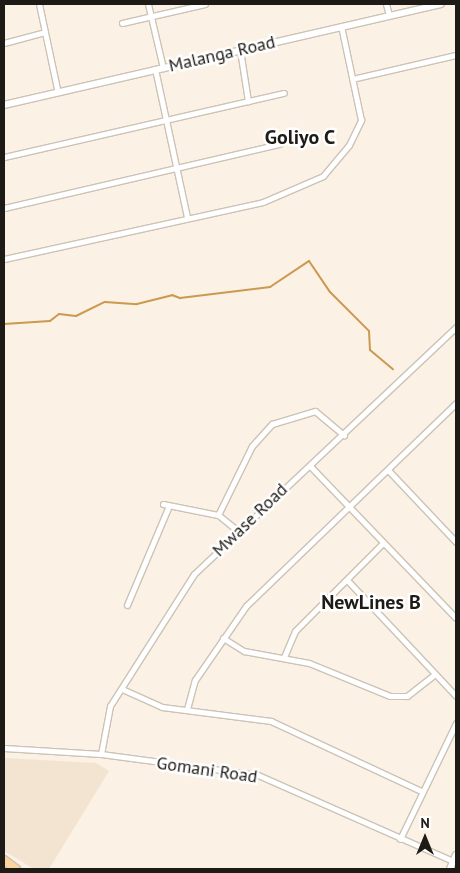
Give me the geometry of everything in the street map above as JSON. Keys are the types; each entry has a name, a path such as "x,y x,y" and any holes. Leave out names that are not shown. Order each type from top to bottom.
{"main road":[{"path":"4,860 16,869"}],"street":[{"path":"39,4 57,89"},
{"path":"148,4 163,68"},
{"path":"122,23 205,4"},
{"path":"386,4 389,15"},
{"name":"Malanga Road","path":"4,105 57,89 163,68 436,4"},
{"path":"4,259 288,194 323,176 349,145 361,120 356,78 342,26"},
{"path":"4,43 45,32"},
{"path":"240,50 248,101"},
{"path":"356,78 456,55"},
{"path":"155,69 187,217"},
{"path":"4,157 284,93"},
{"path":"4,208 280,144"},
{"name":"Mwase Road","path":"101,754 105,720 122,689 194,574 238,531 344,435 456,326"},
{"path":"187,710 195,680 246,606 456,403"},
{"path":"218,515 252,446 272,424 315,412 344,435"},
{"path":"310,467 456,618"},
{"path":"388,470 456,542"},
{"path":"163,504 168,508 198,508 218,515 238,531"},
{"path":"127,605 168,508"},
{"path":"284,657 295,631 383,543"},
{"path":"346,580 434,676 456,696"},
{"path":"224,638 244,651 284,657 390,696 408,696 434,676"},
{"path":"122,689 144,702 187,710 271,720 422,791"},
{"path":"400,839 456,723"},
{"name":"Gomani Road","path":"4,748 101,754 258,775 400,839 455,858"},
{"path":"450,869 455,858"}],"shaded area":[{"path":"4,758 96,763 109,771 49,869 34,869 4,851"}],"waterway":[{"path":"4,324 50,321 59,314 76,316 105,302 137,304 172,295 180,298 270,287 309,261 330,292 369,331 370,350 393,369"}],"district":[{"name":"Goliyo C","path":"300,137"},
{"name":"NewLines B","path":"371,602"}]}
